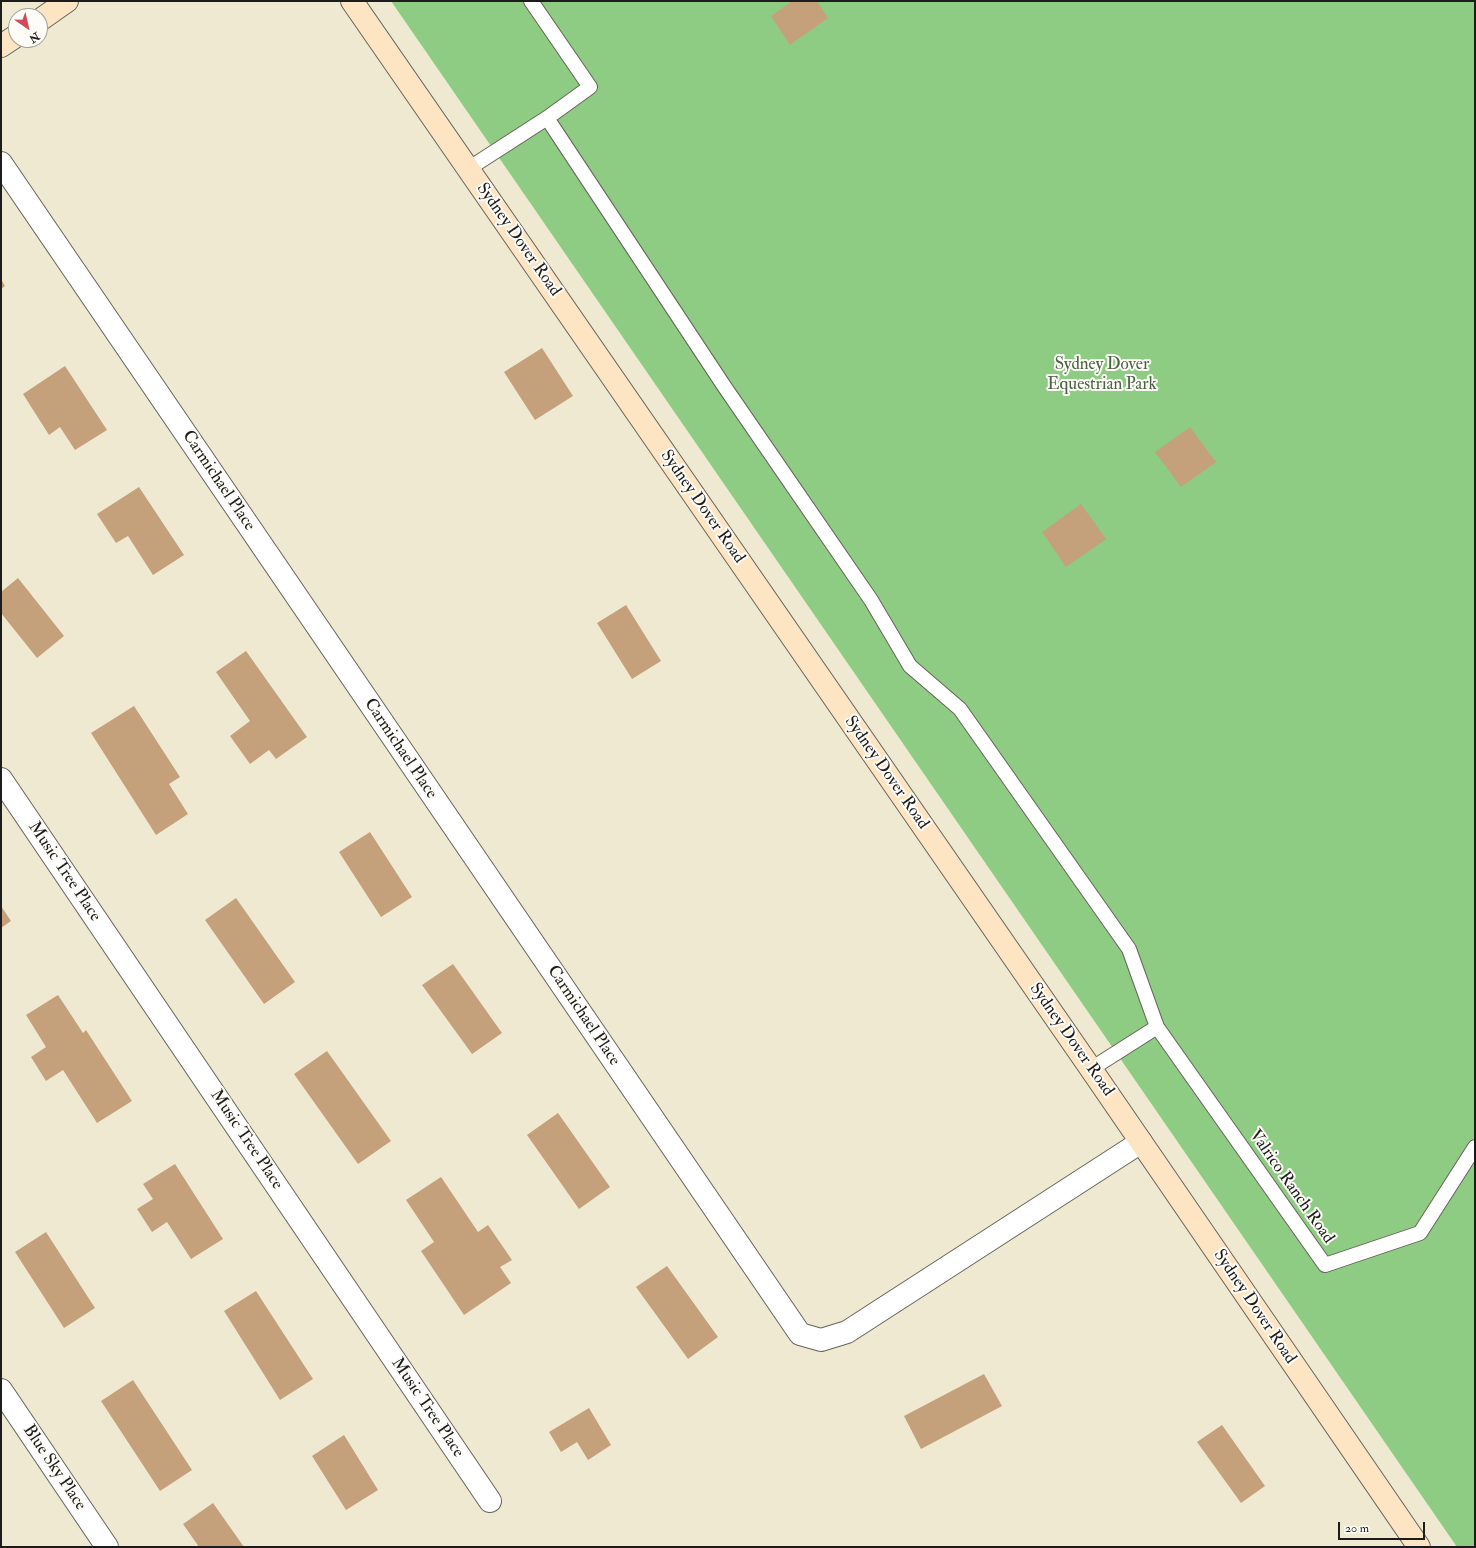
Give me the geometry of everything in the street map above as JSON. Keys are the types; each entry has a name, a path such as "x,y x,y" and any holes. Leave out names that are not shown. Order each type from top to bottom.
{"street":[{"path":"48,14 67,1"},
{"name":"Sydney Dover Road","path":"352,1 1091,1069 1419,1547"},
{"name":"Carmichael Place","path":"1,163 800,1334 821,1340 847,1332 1141,1142"},
{"name":"Music Tree Place","path":"1,779 490,1501"},
{"name":"Blue Sky Place","path":"1,1390 107,1547"}],"lane":[{"path":"468,169 547,118 590,87 531,1"},
{"path":"547,118 724,386 871,600 910,666 960,709 1129,950 1157,1027 1091,1069"},
{"name":"Valrico Ranch Road","path":"1157,1027 1325,1265 1420,1233 1475,1147"}],"green space":[{"name":"Sydney Dover Equestrian Park","path":"391,1 1475,1 1475,1547 1457,1547"}],"building":[{"path":"792,1 817,1 828,18 790,45 771,16"},
{"path":"1,279 5,286 1,289"},
{"path":"542,348 573,396 535,420 504,372"},
{"path":"65,366 107,430 75,450 60,427 49,435 23,394"},
{"path":"1190,427 1216,462 1181,487 1155,452"},
{"path":"139,487 184,555 153,575 128,536 116,543 97,514"},
{"path":"1081,504 1106,539 1066,567 1042,532"},
{"path":"18,578 64,636 37,658 1,613 1,592"},
{"path":"626,605 661,661 632,679 597,623"},
{"path":"246,651 307,737 276,759 269,750 250,764 230,736 250,721 216,672"},
{"path":"134,706 180,777 169,784 188,814 156,835 91,733"},
{"path":"370,832 412,897 381,917 339,852"},
{"path":"236,898 295,982 264,1004 205,920"},
{"path":"1,906 11,921 1,928"},
{"path":"453,964 502,1033 472,1054 422,985"},
{"path":"58,995 83,1033 86,1030 132,1101 97,1123 63,1070 46,1081 31,1057 46,1047 26,1015"},
{"path":"327,1051 391,1141 358,1164 294,1074"},
{"path":"558,1113 610,1187 579,1209 527,1135"},
{"path":"175,1164 223,1239 191,1259 167,1222 152,1232 137,1209 153,1199 143,1184"},
{"path":"441,1177 478,1232 488,1225 512,1260 500,1267 511,1283 464,1315 421,1251 434,1242 406,1200"},
{"path":"46,1232 95,1308 64,1328 15,1252"},
{"path":"667,1266 718,1337 688,1359 636,1287"},
{"path":"256,1291 313,1379 280,1400 224,1311"},
{"path":"984,1374 1002,1406 921,1449 904,1416"},
{"path":"133,1380 192,1470 160,1491 101,1401"},
{"path":"589,1408 611,1445 588,1460 577,1442 561,1452 549,1432"},
{"path":"1222,1425 1265,1486 1241,1503 1197,1442"},
{"path":"344,1435 378,1490 346,1510 312,1456"},
{"path":"213,1503 244,1547 199,1547 183,1524"}]}
